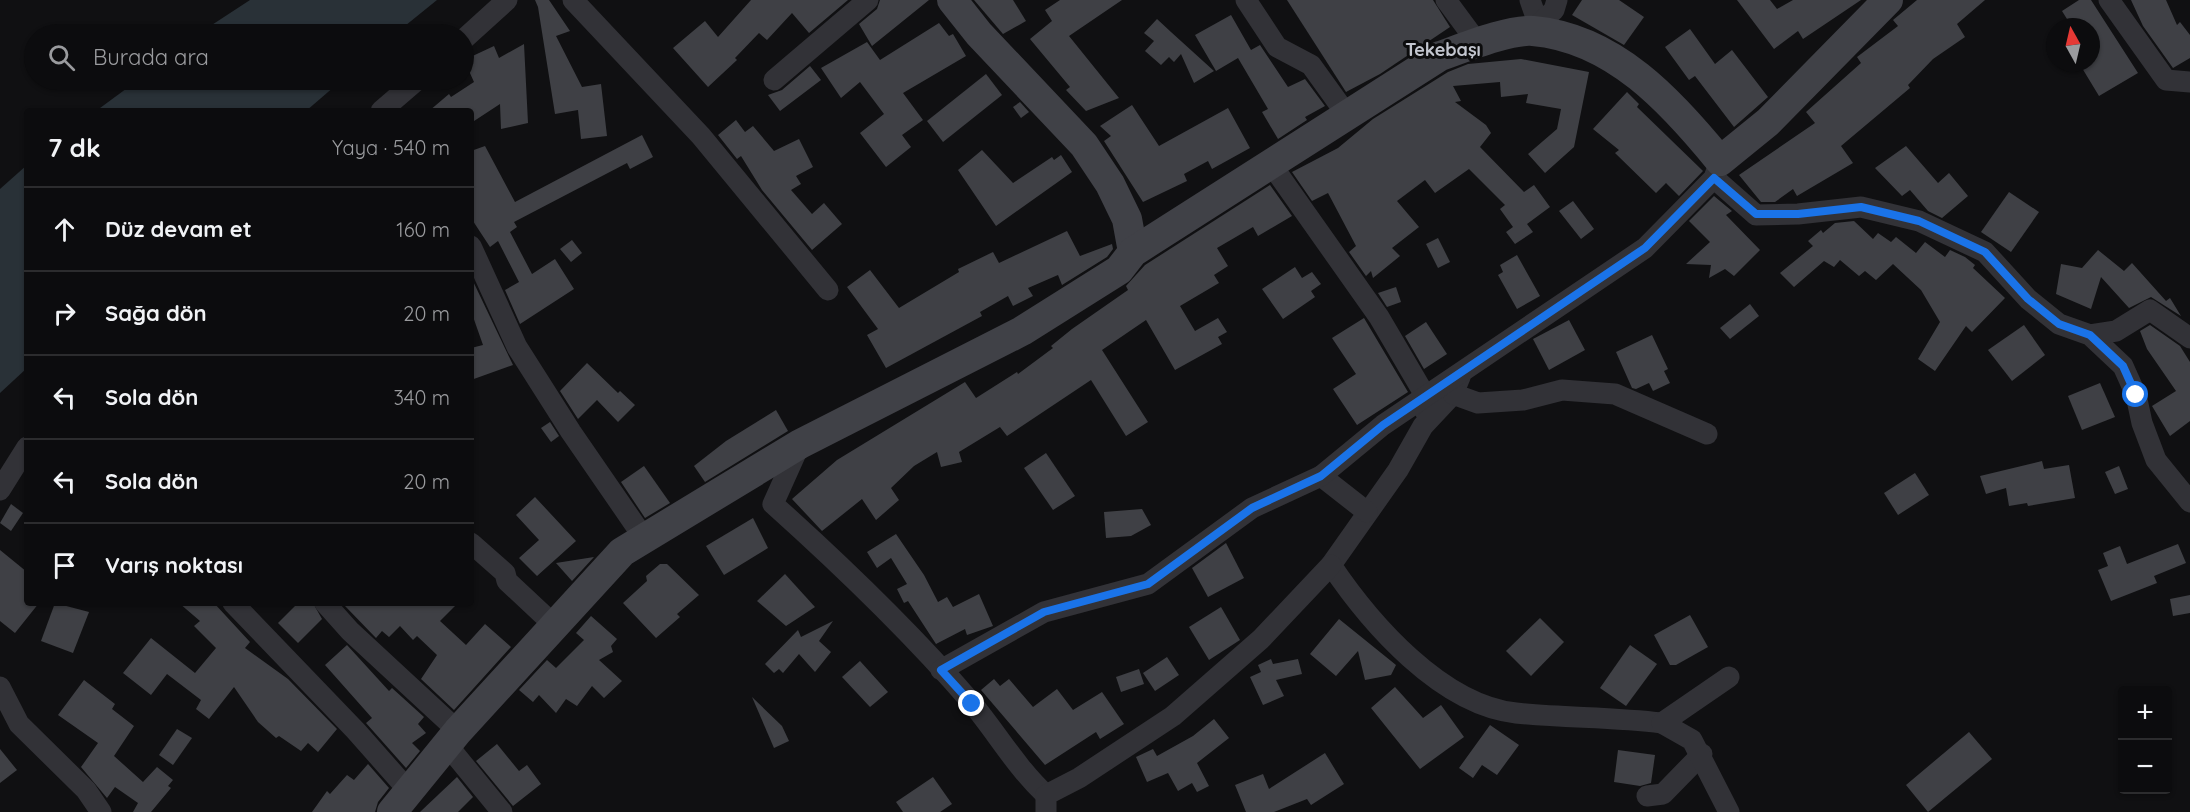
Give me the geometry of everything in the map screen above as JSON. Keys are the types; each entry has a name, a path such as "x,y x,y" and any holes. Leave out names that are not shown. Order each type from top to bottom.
{"street":[{"path":"474,30 507,0"},
{"path":"573,0 701,136 828,290"},
{"path":"774,80 868,0"},
{"path":"952,0 979,34 1084,145 1110,184 1127,219 1133,252"},
{"path":"1246,0 1277,47 1311,65 1347,115"},
{"path":"1446,0 1478,42"},
{"path":"1530,0 1535,28"},
{"path":"236,606 356,731 400,801 553,624 622,552 800,444 1022,332 1119,270 1133,252 1440,56 1478,42 1535,28 1554,10 1557,0"},
{"path":"941,670 1044,612 1148,584 1252,508 1321,476 1383,425 1645,248 1717,169 1768,122 1888,0"},
{"path":"2109,0 2166,80 2190,81"},
{"path":"1535,28 1587,44 1648,81 1691,125 1717,169 1756,214 1798,214 1861,207 1919,221 1985,252 2028,299 2059,324 2090,335 2123,366 2136,395 2142,423 2156,460 2190,502"},
{"path":"384,108 405,90"},
{"path":"1270,164 1378,317 1426,397 1424,426"},
{"path":"474,253 517,347 571,432 644,538"},
{"path":"2090,335 2116,331 2150,310 2190,338"},
{"path":"800,444 773,504 852,577 941,670 972,704 1046,803 1079,778 1173,716 1261,639 1331,565 1398,470 1424,426 1453,394 1461,373"},
{"path":"1453,394 1478,403 1523,400 1562,390 1615,394 1707,434"},
{"path":"0,490 24,452"},
{"path":"1321,476 1367,512"},
{"path":"474,546 505,573 507,581 553,624"},
{"path":"1331,565 1358,605 1415,663 1453,689 1479,702 1514,713 1618,717 1662,723 1692,740 1702,754 1729,812"},
{"path":"328,606 453,738 502,812"},
{"path":"1662,723 1729,677"},
{"path":"0,687 18,724 86,790 101,812"},
{"path":"1647,796 1663,794 1702,754"}],"shaded area":[{"path":"250,0 437,0 407,24 213,24"},
{"path":"124,90 330,90 309,108 100,108"},
{"path":"24,168 24,371 0,393 0,189"}],"building":[{"path":"535,0 549,0 570,31 556,36 582,87 601,84 607,136 581,139 578,110 555,114"},
{"path":"751,0 848,0 809,33 792,13 767,40 759,33 735,58 737,60 708,87 673,48 705,21 718,37"},
{"path":"880,0 929,0 872,46 859,24 877,9"},
{"path":"974,0 1013,0 1026,21 1003,34"},
{"path":"1060,0 1122,0 1069,36 1119,98 1086,111 1066,90 1070,87 1030,39 1052,21 1045,10"},
{"path":"1287,0 1433,0 1450,27 1380,74 1346,92"},
{"path":"1582,0 1619,0 1644,17 1624,45 1572,15"},
{"path":"1737,0 1770,0 1777,9 1793,0 1861,0 1803,39 1798,31 1774,49"},
{"path":"1917,0 1985,0 1957,24 1965,37 1933,59 1908,85 1910,88 1841,146 1853,163 1797,196 1793,189 1775,202 1761,202 1739,175 1815,123 1806,112 1861,63 1857,57 1898,26 1893,20"},
{"path":"2079,0 2091,0 2138,73 2099,96 2084,72 2100,72 2100,18 2066,18 2062,11"},
{"path":"2131,0 2166,0 2177,25 2180,22 2190,35 2190,58 2173,68 2143,26"},
{"path":"1231,15 1251,50 1260,45 1288,87 1305,79 1325,106 1305,117 1307,120 1278,139 1262,112 1268,109 1238,58 1216,71 1195,35"},
{"path":"1157,19 1214,71 1194,83 1181,54 1174,62 1169,57 1161,65 1145,51 1154,41 1144,33"},
{"path":"939,23 949,36 953,34 966,56 903,93 923,120 902,135 911,147 886,167 860,133 884,114 860,82 841,98 821,68 867,42 880,60"},
{"path":"1690,29 1715,64 1732,50 1768,97 1734,127 1695,76 1689,80 1665,47"},
{"path":"524,44 528,123 501,129 500,104 474,121 474,108 433,108 449,94 451,97 462,90 474,90 474,55 494,46 499,58"},
{"path":"1521,59 1589,72 1574,147 1545,173 1528,154 1557,129 1561,109 1526,103 1528,94 1501,97 1500,82 1453,86 1461,101 1455,102 1486,125 1491,133 1480,147 1524,192 1534,185 1550,207 1527,224 1533,232 1515,244 1506,232 1513,227 1500,209 1505,205 1469,169 1435,193 1425,180 1397,201 1419,227 1392,248 1400,256 1373,278 1371,271 1366,276 1349,252 1356,246 1328,193 1312,201 1292,172 1338,148 1373,119 1448,72 1468,64"},
{"path":"810,66 821,80 780,111 768,95 782,90"},
{"path":"986,74 1002,95 943,142 927,121"},
{"path":"1627,92 1639,104 1637,107 1703,171 1679,196 1666,183 1656,193 1615,153 1619,150 1593,129"},
{"path":"1020,102 1029,112 1021,118 1013,107"},
{"path":"1132,105 1159,146 1228,108 1250,148 1212,169 1208,161 1184,174 1187,181 1143,202 1104,141 1111,136 1100,126"},
{"path":"736,120 745,132 753,126 774,151 799,139 813,167 796,176 801,184 791,190 812,214 824,203 842,224 812,250 762,190 741,156 737,159 718,135"},
{"path":"642,135 653,157 630,169 627,163 514,222 517,227 510,232 532,274 555,259 574,289 520,324 505,290 519,282 498,241 490,247 474,223 474,150 485,146 515,202"},
{"path":"1906,146 1938,183 1949,173 1968,196 1942,218 1928,211 1910,190 1902,196 1875,168"},
{"path":"982,150 1013,183 1052,157 1054,160 1061,155 1072,172 996,226 958,170"},
{"path":"1270,185 1292,216 1258,236 1253,227 1217,248 1228,266 1214,275 1219,283 1180,306 1195,331 1218,318 1227,332 1218,337 1222,344 1175,370 1146,320 1102,350 1148,422 1126,436 1091,380 1007,436 1000,427 959,452 962,462 941,467 937,452 914,466 891,488 899,500 876,520 862,499 822,531 792,499 837,460 965,382 976,398 1017,372 1018,374 1053,348 1051,346 1072,329 1128,290 1126,286 1145,265"},
{"path":"2009,192 2039,212 2011,252 1981,232"},
{"path":"1714,196 1732,211 1726,215 1760,250 1734,276 1725,269 1709,278 1711,265 1686,264 1710,242 1689,221"},
{"path":"1573,201 1594,229 1581,239 1559,211"},
{"path":"1854,221 1873,239 1878,233 1891,242 1896,237 1916,253 1925,242 1945,257 1950,250 1965,257 1975,265 1973,268 2005,298 1972,332 1966,326 1935,371 1918,359 1940,322 1921,290 1893,264 1876,280 1865,271 1859,276 1840,260 1834,267 1824,261 1794,287 1780,273 1813,246 1808,241 1821,230 1823,233 1835,223"},
{"path":"1067,231 1080,256 1112,244 1113,249 1107,257 1062,285 1058,275 1028,288 1033,296 1013,306 1008,296 980,312 982,316 886,368 867,335 878,329 847,287 870,270 899,308 959,272 958,269 993,252 999,263"},
{"path":"1438,238 1450,262 1438,268 1426,244"},
{"path":"572,240 582,253 571,262 560,249"},
{"path":"2098,250 2124,271 2132,263 2166,301 2170,298 2181,316 2151,297 2129,308 2101,277 2091,309 2056,294 2061,264 2082,268"},
{"path":"1517,255 1540,296 1517,309 1498,275 1503,272 1500,265"},
{"path":"1295,267 1302,278 1312,272 1321,284 1311,291 1315,297 1283,319 1262,289"},
{"path":"474,283 513,365 474,379 474,347 483,345 474,320"},
{"path":"1396,287 1401,302 1387,307 1378,293"},
{"path":"1750,304 1759,316 1730,339 1720,328"},
{"path":"1364,318 1408,392 1357,425 1333,389 1356,374 1332,338"},
{"path":"1569,320 1585,350 1549,370 1533,339"},
{"path":"1426,322 1447,354 1424,369 1405,336"},
{"path":"2024,325 2045,355 2012,381 1988,350"},
{"path":"2150,325 2180,346 2190,362 2190,421 2170,436 2152,406 2176,391 2147,349 2140,331"},
{"path":"1652,335 1668,369 1664,371 1670,383 1653,391 1649,383 1636,389 1632,388 1616,352"},
{"path":"587,363 618,393 620,391 635,405 618,422 597,400 578,419 560,391"},
{"path":"2100,383 2115,417 2082,430 2068,396"},
{"path":"776,410 788,431 705,482 694,466 726,441"},
{"path":"550,422 559,436 551,442 541,428"},
{"path":"1046,453 1075,496 1053,510 1024,468"},
{"path":"2042,461 2044,469 2069,465 2075,498 2028,506 2027,503 2009,506 2006,488 1986,494 1980,476"},
{"path":"644,466 670,503 645,518 621,482"},
{"path":"2119,466 2128,489 2115,494 2105,472"},
{"path":"1915,473 1929,495 1898,515 1884,493"},
{"path":"535,497 576,541 537,576 519,558 539,540 516,515"},
{"path":"11,504 23,513 11,531 0,523"},
{"path":"1142,509 1151,525 1131,536 1106,538 1104,512"},
{"path":"753,518 768,548 724,575 706,546"},
{"path":"896,534 924,575 938,602 947,597 953,607 979,594 993,626 967,635 965,629 936,644 908,601 904,603 897,589 907,584 891,558 877,568 867,552"},
{"path":"1226,543 1244,578 1208,597 1192,568"},
{"path":"2178,544 2186,563 2154,576 2157,583 2111,601 2098,570 2108,566 2103,553 2120,546 2127,564"},
{"path":"0,550 24,570 24,606 37,606 15,633 0,621"},
{"path":"594,557 572,581 556,563"},
{"path":"660,564 667,564 699,595 677,614 680,617 656,638 623,603 647,581 646,576"},
{"path":"785,574 815,607 786,626 757,601"},
{"path":"2190,595 2190,613 2173,616 2170,599"},
{"path":"54,606 66,606 89,612 73,653 41,641"},
{"path":"182,606 217,606 250,642 245,648 288,679 337,729 318,752 308,743 301,751 279,736 276,738 258,722 234,687 209,719 196,709 201,700 167,674 151,695 123,673 151,638 195,673 216,648 194,626 200,621"},
{"path":"295,606 315,606 322,619 298,643 278,623"},
{"path":"345,606 455,606 440,621 466,645 485,624 511,647 454,710 421,679 437,655 417,636 413,640 400,626 389,637 382,631 376,638"},
{"path":"1221,607 1240,640 1209,660 1189,627"},
{"path":"1690,615 1708,647 1676,665 1670,665 1654,635"},
{"path":"591,616 617,639 611,646 613,652 599,660 622,681 604,698 592,686 577,706 566,699 556,713 539,695 533,702 519,690 547,660 556,668 584,640 576,633"},
{"path":"1540,618 1564,642 1531,676 1506,651"},
{"path":"1339,619 1396,665 1391,675 1365,680 1358,651 1336,676 1310,654"},
{"path":"833,621 819,641 831,652 815,672 799,654 783,673 779,669 774,673 765,664 798,630 801,637"},
{"path":"347,645 389,691 392,688 424,717 418,724 426,733 412,743 420,751 406,768 366,723 372,718 325,665"},
{"path":"1630,645 1657,664 1626,706 1600,688"},
{"path":"1167,657 1179,675 1155,691 1143,673"},
{"path":"1271,659 1273,664 1298,659 1302,674 1276,680 1284,696 1263,705 1250,677 1261,672 1258,665"},
{"path":"860,661 888,692 870,707 842,677"},
{"path":"1139,669 1144,684 1121,692 1116,677"},
{"path":"994,679 1000,686 1009,679 1033,707 1057,689 1073,710 1102,692 1124,724 1100,739 1096,732 1045,765 981,690"},
{"path":"84,680 115,704 112,709 134,726 114,756 143,782 157,767 173,780 168,786 171,788 151,812 133,812 138,803 115,787 107,798 81,767 98,743 58,715"},
{"path":"1395,687 1423,718 1441,705 1464,737 1420,769 1371,708"},
{"path":"752,697 782,726 789,741 774,748"},
{"path":"1214,719 1229,738 1197,763 1209,786 1197,792 1192,783 1178,791 1168,773 1147,782 1136,757 1153,749 1157,756 1193,736"},
{"path":"1490,725 1519,745 1497,775 1482,765 1473,778 1459,768"},
{"path":"177,729 192,738 173,765 159,755"},
{"path":"1969,732 1992,759 1928,812 1906,785"},
{"path":"497,744 519,771 527,765 541,784 513,806 476,761"},
{"path":"0,749 17,770 0,783"},
{"path":"1618,750 1655,755 1651,783 1640,786 1614,782"},
{"path":"1325,753 1344,784 1311,805 1307,799 1274,812 1246,812 1235,785 1263,774 1269,789"},
{"path":"368,764 389,788 378,802 375,812 312,812 327,791 330,794 347,775 354,780"},
{"path":"457,777 473,797 458,812 420,812"},
{"path":"933,777 952,804 940,812 903,812 896,802"}],"district":[{"name":"Tekebaşı","path":"1443,50"}],"route":[{"path":"972,704 941,670 1044,612 1126,592 1148,584 1252,508 1321,476 1383,425 1645,248 1714,178 1756,214 1798,214 1861,207 1919,221 1985,252 2028,299 2059,324 2090,335 2123,366 2136,395"}]}
